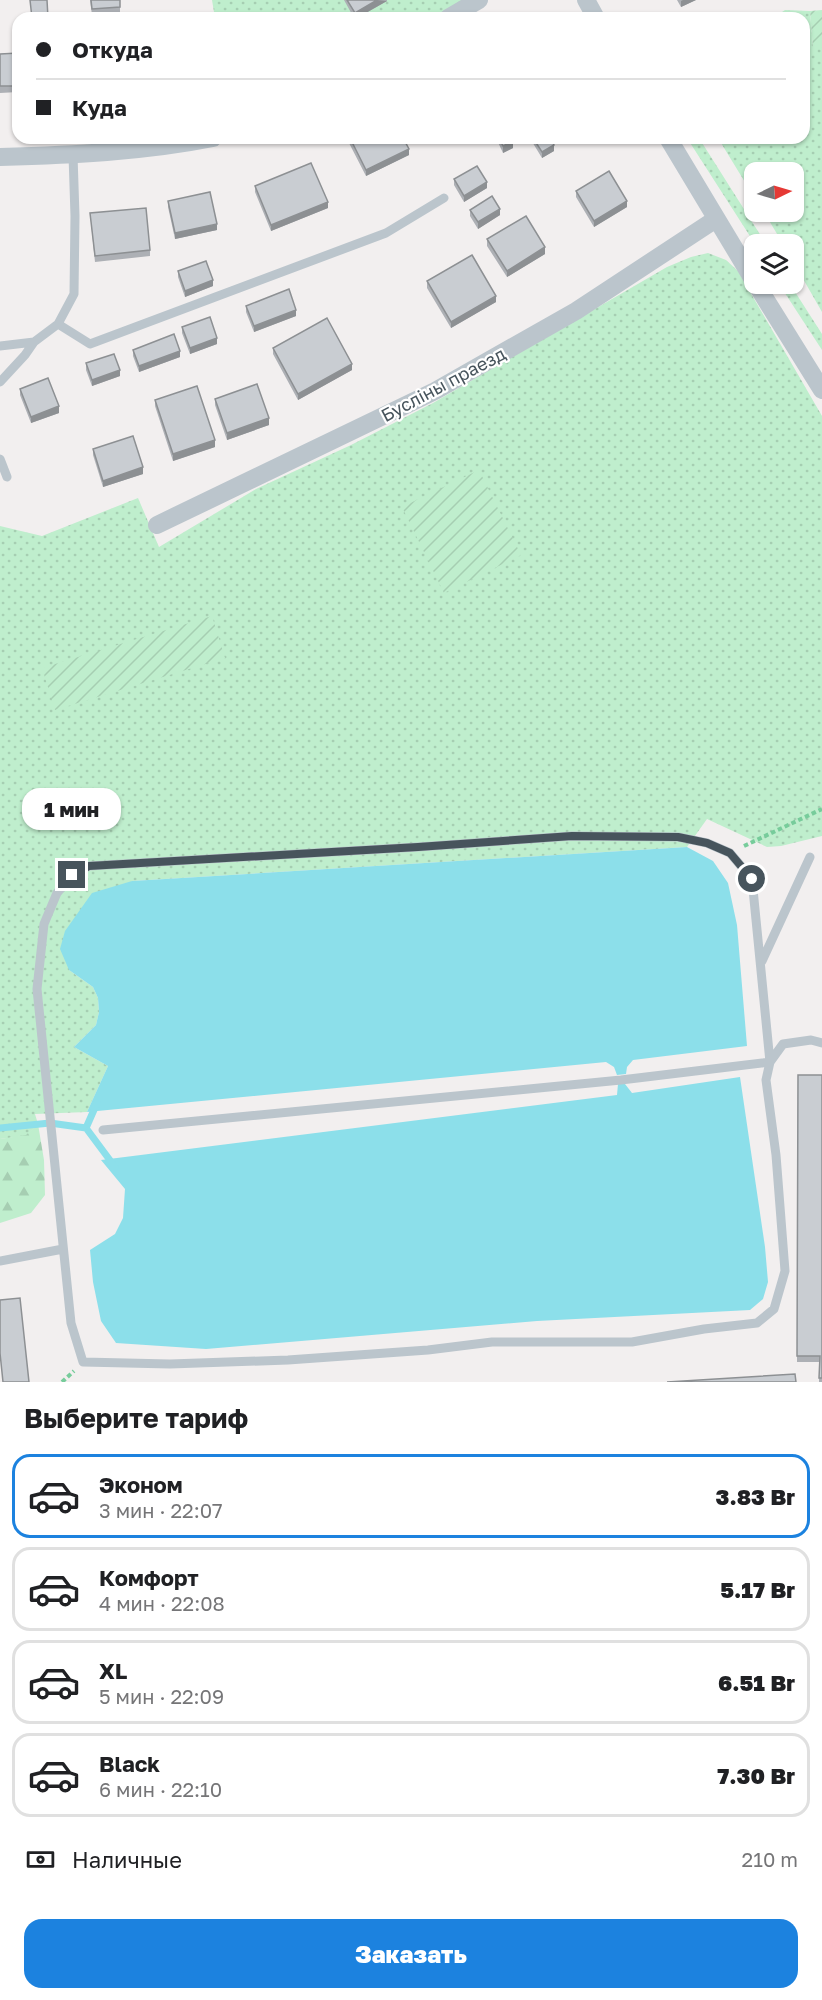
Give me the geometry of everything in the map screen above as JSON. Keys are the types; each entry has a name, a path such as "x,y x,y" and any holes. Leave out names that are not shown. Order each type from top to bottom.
{"street":[{"path":"458,12 479,0"},
{"path":"0,157 73,155 178,144"},
{"path":"672,144 744,264"},
{"name":"Бусліны праезд","path":"157,525 435,391 576,311 716,219"},
{"path":"762,294 822,390"}],"lane":[{"path":"0,382 25,356 34,342 58,324 74,294 73,155"},
{"path":"58,324 90,344 386,232 444,198"},
{"path":"0,346 34,342"},
{"path":"0,459 7,477"},
{"path":"572,836 678,837 707,843 730,853 752,879 760,964 770,1062 766,1080 776,1155 785,1271 774,1309 757,1323 704,1329 632,1342 492,1342 428,1350 288,1360 170,1364 83,1362 71,1323 37,989 44,924 57,893 72,875 89,866 572,836"},
{"path":"760,964 810,857"},
{"path":"103,1130 621,1080 770,1062 783,1044 811,1040 822,1043"},
{"path":"0,1261 63,1248"}],"path":[{"path":"730,853 822,808"}],"green space":[{"path":"212,0 464,0 443,12 214,12"},
{"path":"785,10 810,11 813,47 822,47 822,312 804,280 804,234 777,234 770,222 804,222 804,162 744,162 744,181 722,144 810,144 810,12 782,12"},
{"path":"822,10 822,47 813,48 810,11"},
{"path":"691,144 703,144 744,209 744,222 752,222 760,234 749,234"},
{"path":"708,253 726,260 738,271 744,281 744,294 751,294 822,416 822,836 767,847 707,819 687,847 132,881 69,970 93,987 98,998 99,1012 96,1025 74,1047 108,1066 87,1112 35,1114 38,1124 26,1136 0,1139 0,526 42,536 138,498 159,547 256,489 351,445 433,403 667,267"},
{"path":"786,294 796,294 822,334 822,350"},
{"path":"479,470 521,555 444,593 402,507"},
{"path":"212,616 225,658 55,710 42,668"},
{"path":"38,1124 44,1160 45,1195 31,1213 0,1223 0,1139 26,1135"}],"water":[{"path":"687,847 713,861 728,883 737,925 747,1046 633,1060 627,1067 626,1074 617,1075 614,1067 606,1062 87,1112 108,1066 74,1047 96,1025 99,1012 98,998 93,987 69,970 60,949 65,931 92,893 132,881"},
{"path":"740,1077 768,1282 763,1299 750,1310 537,1321 206,1349 116,1343 101,1321 93,1282 90,1250 115,1234 123,1218 125,1189 101,1160 617,1095 618,1084 625,1084 632,1093"}],"building":[{"path":"30,0 47,0 48,12 31,12"},
{"path":"91,0 120,0 120,7 92,9"},
{"path":"347,0 377,0 357,12"},
{"path":"12,53 12,86 0,86 0,54"},
{"path":"353,144 406,144 409,149 366,170"},
{"path":"537,144 553,144 554,145 542,152"},
{"path":"311,163 328,202 271,225 255,186"},
{"path":"477,166 487,182 464,196 454,179"},
{"path":"609,171 627,201 594,221 576,191"},
{"path":"210,192 217,224 175,233 168,201"},
{"path":"492,196 500,209 478,222 470,210"},
{"path":"146,208 150,250 95,256 90,213"},
{"path":"526,216 545,247 507,271 487,239"},
{"path":"472,255 496,296 451,322 427,281"},
{"path":"206,261 213,280 185,291 178,271"},
{"path":"289,289 296,310 254,326 246,306"},
{"path":"210,317 217,338 190,348 182,327"},
{"path":"327,318 352,364 298,394 273,348"},
{"path":"174,334 180,351 139,366 133,350"},
{"path":"114,354 120,370 92,380 86,363"},
{"path":"48,378 59,406 31,417 20,389"},
{"path":"257,384 269,418 227,433 215,399"},
{"path":"197,386 215,440 173,454 155,400"},
{"path":"133,436 143,467 103,481 93,449"},
{"path":"798,1075 822,1075 822,1378 819,1378 820,1356 797,1356"},
{"path":"20,1298 29,1382 3,1382 0,1353 0,1300"},
{"path":"795,1374 796,1382 667,1382"}],"waterway":[{"path":"86,1128 97,1103"},
{"path":"0,1128 50,1123 86,1128 115,1167"}],"route":[{"path":"72,875 89,866 572,836 678,837 707,843 730,853 752,879"}]}
